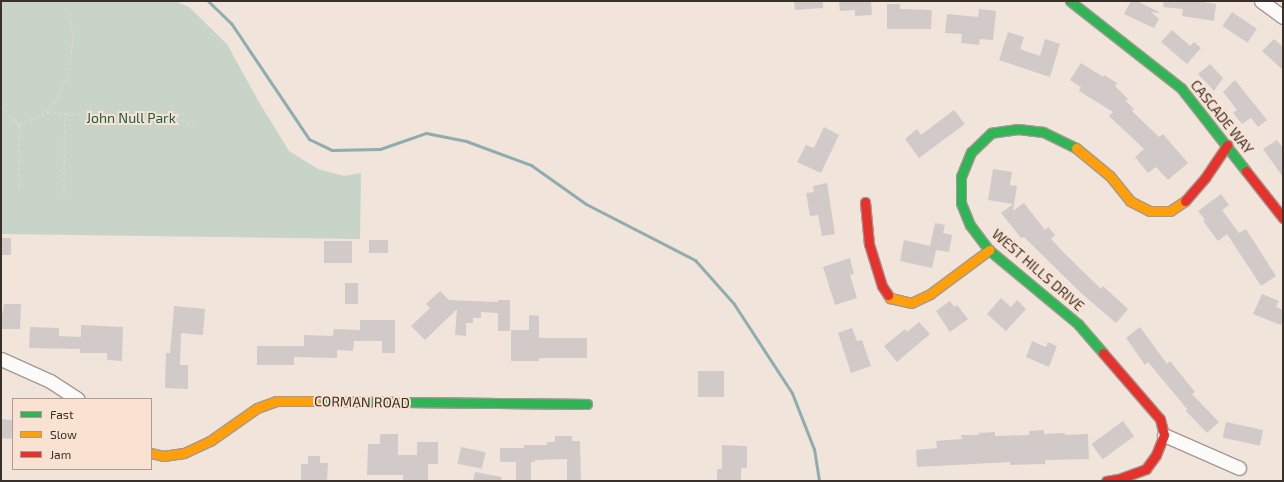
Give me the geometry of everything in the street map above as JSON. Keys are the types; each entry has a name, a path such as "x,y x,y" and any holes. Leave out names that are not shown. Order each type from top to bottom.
{"street":[{"name":"CASCADE WAY","path":"1070,1 1181,88 1283,218"},
{"path":"1261,1 1283,17"},
{"name":"WEST HILLS DRIVE","path":"1164,435 1160,419 1078,324 989,250 970,225 961,202 961,177 971,152 992,133 1018,129 1043,132 1073,144 1110,176 1130,200 1150,211 1170,211 1188,199 1205,178 1227,145"},
{"path":"865,202 869,244 882,286 890,298 911,303 930,294 989,250"},
{"path":"1,359 50,381 76,398"},
{"name":"CORMAN ROAD","path":"152,453 163,456 184,453 210,441 257,408 276,401 587,404"},
{"path":"1106,481 1118,479 1146,469 1156,455 1164,435 1239,468"}],"path":[{"path":"47,113 60,93 69,71 73,36 69,14"},
{"path":"1,106 19,125 19,192"},
{"path":"19,125 47,113 165,118 176,116 181,121 198,126"},
{"path":"64,193 65,114"}],"green space":[{"name":"John Null Park","path":"1,1 175,1 189,7 227,44 260,104 289,151 318,169 344,176 361,173 360,239 1,234"}],"building":[{"path":"794,1 823,1 823,8 795,10"},
{"path":"839,1 871,1 872,15 855,16 855,10 840,11"},
{"path":"1131,1 1137,1 1159,12 1151,12 1159,19 1154,28 1124,14"},
{"path":"1164,1 1197,1 1216,4 1214,21 1182,16 1183,9 1163,7"},
{"path":"887,4 900,4 900,9 932,10 931,29 887,29"},
{"path":"979,9 996,11 993,40 980,39 979,45 961,43 962,34 945,33 947,14 978,17"},
{"path":"1232,12 1257,29 1247,43 1222,26"},
{"path":"1172,30 1190,46 1194,42 1201,48 1187,64 1161,42"},
{"path":"1008,32 1024,37 1020,49 1040,56 1045,39 1060,44 1050,77 999,60"},
{"path":"1274,39 1283,47 1283,70 1262,51"},
{"path":"1081,63 1103,77 1104,75 1117,83 1115,86 1128,99 1126,101 1134,109 1132,111 1159,137 1163,134 1188,163 1168,180 1156,167 1148,173 1135,157 1144,149 1109,116 1113,112 1079,91 1081,87 1070,80"},
{"path":"1210,64 1223,78 1214,91 1198,74"},
{"path":"1235,80 1267,120 1258,127 1251,118 1242,124 1233,113 1237,110 1223,92"},
{"path":"954,110 965,124 919,158 905,139 917,129 921,135"},
{"path":"824,127 839,135 821,173 797,162 806,145 814,148"},
{"path":"1277,140 1283,148 1283,177 1263,149"},
{"path":"993,169 1012,172 1010,185 1017,186 1013,211 1024,203 1045,230 1048,227 1055,235 1051,239 1064,253 1101,289 1103,286 1128,309 1116,323 1081,293 1024,237 1021,238 1001,213 1013,204 988,200"},
{"path":"827,183 835,234 822,236 818,215 810,216 806,193 814,192 813,186"},
{"path":"1221,194 1229,205 1222,210 1239,233 1246,229 1276,276 1261,286 1227,234 1218,241 1203,221 1205,220 1198,211"},
{"path":"935,223 945,225 943,233 952,235 949,252 936,250 932,268 900,261 904,240 930,246"},
{"path":"1,238 11,238 11,255 1,255"},
{"path":"369,240 388,240 388,253 369,253"},
{"path":"324,241 352,241 352,263 324,263"},
{"path":"850,258 854,274 850,275 857,298 835,305 823,267"},
{"path":"345,283 358,283 358,304 345,304"},
{"path":"440,291 449,300 498,302 498,300 510,300 510,331 498,331 498,313 481,312 481,318 473,318 473,323 466,323 466,336 455,335 457,309 425,340 411,326 430,308 426,304"},
{"path":"1262,294 1279,301 1276,307 1283,310 1281,325 1253,314"},
{"path":"1001,298 1011,307 1017,300 1026,309 1006,331 987,314"},
{"path":"950,301 954,307 957,305 968,319 950,332 936,311"},
{"path":"4,304 21,304 20,329 1,329 1,313 3,313"},
{"path":"174,306 205,309 203,335 181,333 180,365 188,365 188,389 165,388 166,353 170,353"},
{"path":"529,315 539,316 539,338 587,338 587,358 539,358 539,361 511,361 511,330 529,330"},
{"path":"360,320 395,320 395,353 382,353 382,341 354,341 353,351 337,350 337,358 294,357 294,365 257,365 257,346 304,346 304,335 333,336 334,329 360,330"},
{"path":"919,322 930,334 897,362 884,346 905,329 907,332"},
{"path":"81,325 123,327 122,361 107,360 107,353 80,353 80,349 29,348 30,327 59,328 59,336 81,337"},
{"path":"1140,327 1167,364 1170,361 1195,392 1192,394 1219,422 1207,433 1186,411 1187,409 1148,362 1145,365 1126,338"},
{"path":"852,328 857,341 862,340 871,366 851,373 838,333"},
{"path":"1032,341 1046,347 1048,342 1057,346 1049,367 1026,357"},
{"path":"698,371 724,371 724,397 698,397"},
{"path":"1,419 12,420 11,439 1,438"},
{"path":"1123,421 1134,436 1103,459 1091,444"},
{"path":"1226,422 1263,430 1260,446 1223,438"},
{"path":"1044,430 1044,434 1088,434 1089,459 1045,460 1045,464 1010,465 1010,462 917,467 916,450 937,448 936,441 962,439 961,435 979,435 979,433 995,432 995,436 1029,435 1029,431"},
{"path":"380,434 398,434 398,455 417,455 417,442 438,442 438,464 428,464 428,481 403,480 403,475 367,475 368,444 380,444"},
{"path":"555,436 572,436 572,441 580,441 581,481 567,481 567,459 535,460 535,462 531,462 531,481 516,481 516,462 500,462 500,448 524,448 524,445 547,445 547,442 555,442"},
{"path":"722,445 747,446 747,468 741,468 741,481 717,481 717,469 722,469"},
{"path":"461,447 485,452 482,469 457,464"},
{"path":"308,456 320,456 320,463 328,463 327,481 301,481 301,464 308,464"},
{"path":"475,472 502,477 501,481 473,481"}],"waterway":[{"path":"208,1 231,23 309,139 332,150 380,149 426,133 466,141 531,165 586,204 695,260 734,304 792,393 814,449 819,481"}],"traffic: fast":[{"path":"1070,1 1181,88 1246,171"},
{"path":"1076,148 1043,132 1018,129 991,133 971,152 961,177 961,203 970,225 989,250 1078,324 1103,353"},
{"path":"315,401 587,404"}],"traffic: slow":[{"path":"1076,148 1110,176 1130,201 1150,211 1170,211 1185,201"},
{"path":"888,295 890,298 911,303 930,294 989,250"},
{"path":"152,453 163,456 184,453 210,441 257,408 276,401 315,401"}],"traffic: jam":[{"path":"1185,201 1205,178 1227,145"},
{"path":"1246,171 1283,218"},
{"path":"865,202 869,244 882,286 888,295"},
{"path":"1103,353 1160,419 1164,435 1156,455 1146,469 1118,479 1106,481"}]}
